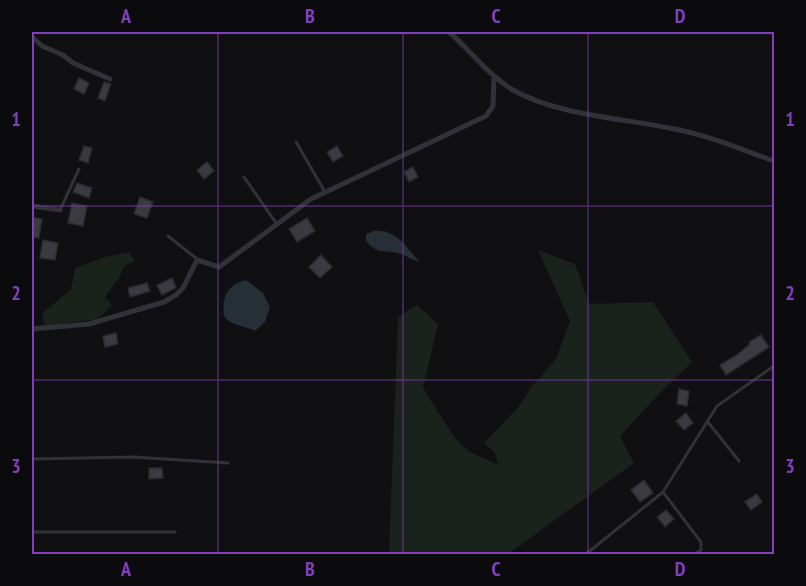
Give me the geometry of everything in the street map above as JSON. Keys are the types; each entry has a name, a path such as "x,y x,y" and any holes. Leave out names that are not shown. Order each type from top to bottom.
{"street":[{"path":"449,32 494,78 515,91 557,107 704,136 774,161"},
{"path":"32,37 42,46 63,55 73,63 110,79"},
{"path":"32,329 89,324 164,302 183,288 197,260 219,267 311,199 486,116 493,106 494,78"},
{"path":"32,206 60,210"}],"lane":[{"path":"296,142 325,193"},
{"path":"60,210 80,170"},
{"path":"244,177 276,223"},
{"path":"168,236 197,260"},
{"path":"588,554 663,492 717,406 774,366"},
{"path":"707,421 739,461"},
{"path":"32,459 133,457 228,462"},
{"path":"663,492 701,542 700,550 695,555"},
{"path":"32,532 175,532"}],"shaded area":[{"path":"382,231 395,236 420,262 401,254 373,248 366,240 366,234"},
{"path":"538,250 575,264 589,304 653,302 692,362 620,436 634,463 508,554 389,554 398,317 417,305 438,324 423,388 454,437 468,451 498,465 495,453 484,443 516,410 533,385 556,359 570,321"},
{"path":"129,252 135,261 124,266 119,278 105,297 112,306 97,319 45,326 42,314 71,289 75,268 105,257"},
{"path":"246,280 263,293 270,307 265,322 255,331 234,323 224,316 227,293 234,285"}],"building":[{"path":"79,78 89,83 84,94 74,89"},
{"path":"104,82 111,84 105,101 98,98"},
{"path":"84,146 92,148 88,163 79,160"},
{"path":"337,146 343,156 333,162 327,152"},
{"path":"207,162 214,171 204,179 197,170"},
{"path":"413,167 418,177 409,182 404,172"},
{"path":"77,183 92,188 89,198 73,192"},
{"path":"140,197 153,202 147,218 134,214"},
{"path":"72,203 87,206 83,226 68,223"},
{"path":"32,217 42,219 39,238 32,237"},
{"path":"307,218 315,231 297,242 289,229"},
{"path":"43,240 58,243 55,260 40,258"},
{"path":"321,255 332,267 320,278 309,267"},
{"path":"172,278 176,288 162,295 157,285"},
{"path":"147,283 150,291 130,297 128,288"},
{"path":"116,333 118,344 105,347 103,336"},
{"path":"761,335 769,347 726,375 720,365 737,355 750,344 749,342"},
{"path":"679,389 689,391 687,406 677,404"},
{"path":"686,413 693,423 684,430 676,421"},
{"path":"149,468 162,468 163,478 149,479"},
{"path":"644,480 653,493 640,502 631,490"},
{"path":"757,494 762,502 751,510 745,502"},
{"path":"666,510 674,519 665,527 657,517"}]}
